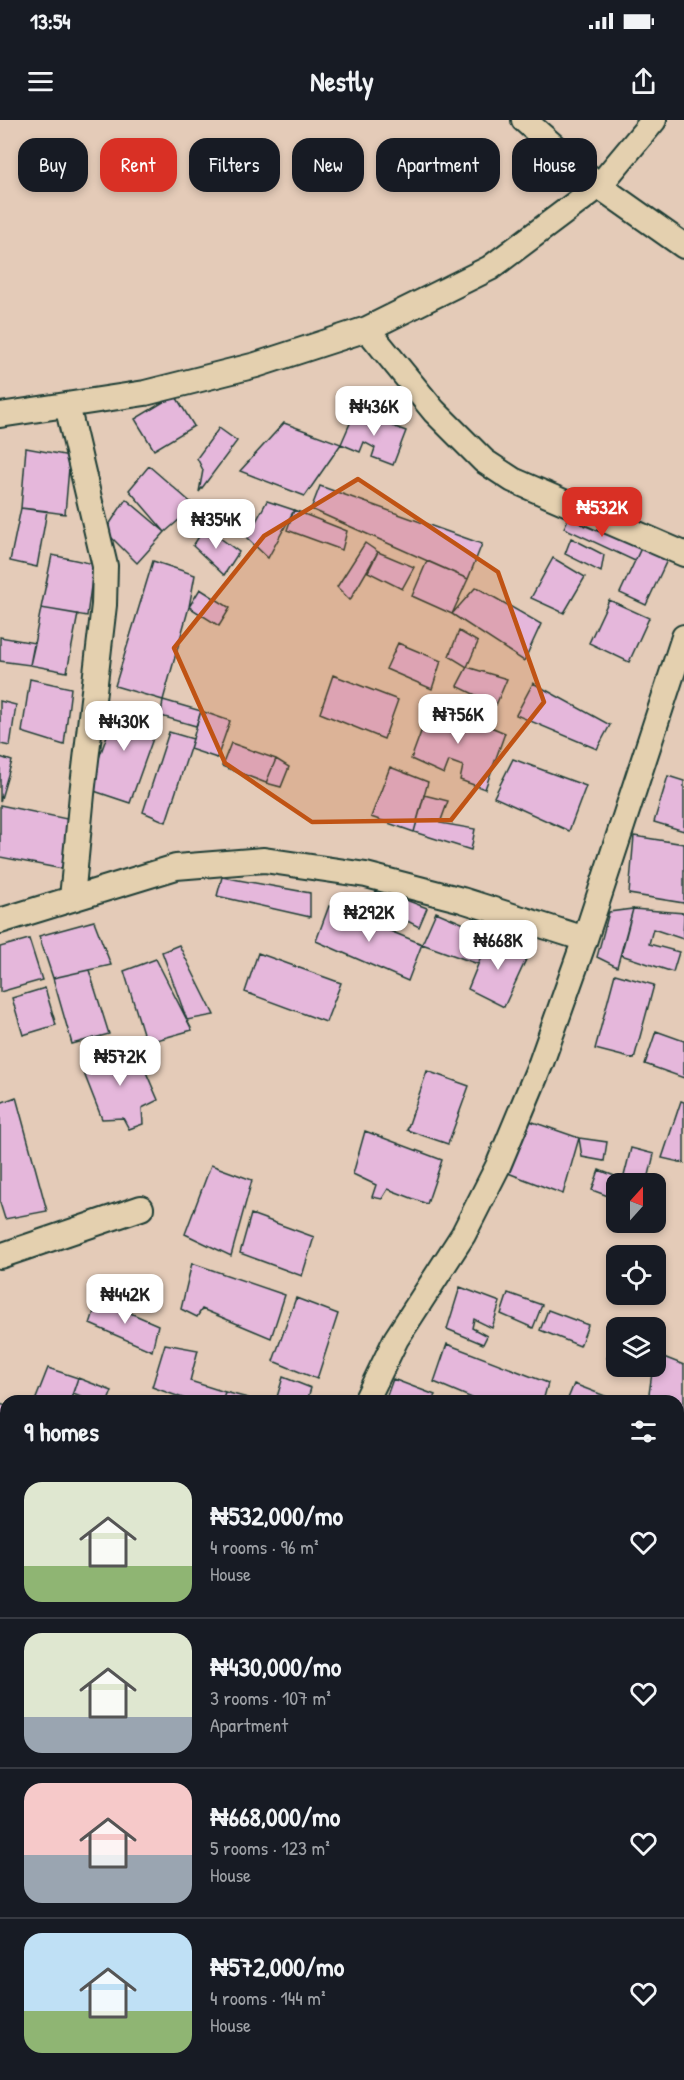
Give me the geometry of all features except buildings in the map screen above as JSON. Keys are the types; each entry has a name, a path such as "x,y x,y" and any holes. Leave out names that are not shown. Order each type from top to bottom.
{"street":[{"path":"524,120 599,186 684,246"},
{"path":"0,415 156,391 256,365 367,329 490,268 599,186 654,120"},
{"path":"367,329 434,411 484,461 513,480 684,554"},
{"path":"67,405 105,566 104,605 72,898"},
{"path":"369,1395 396,1339 463,1235 498,1166 541,1063 585,939 684,637"},
{"path":"0,921 176,867 264,860 366,875 462,900 585,939"},
{"path":"0,1256 141,1208"}],"highlighted area":[{"path":"358,479 498,572 544,702 451,820 312,822 225,763 174,648 264,536"}]}
